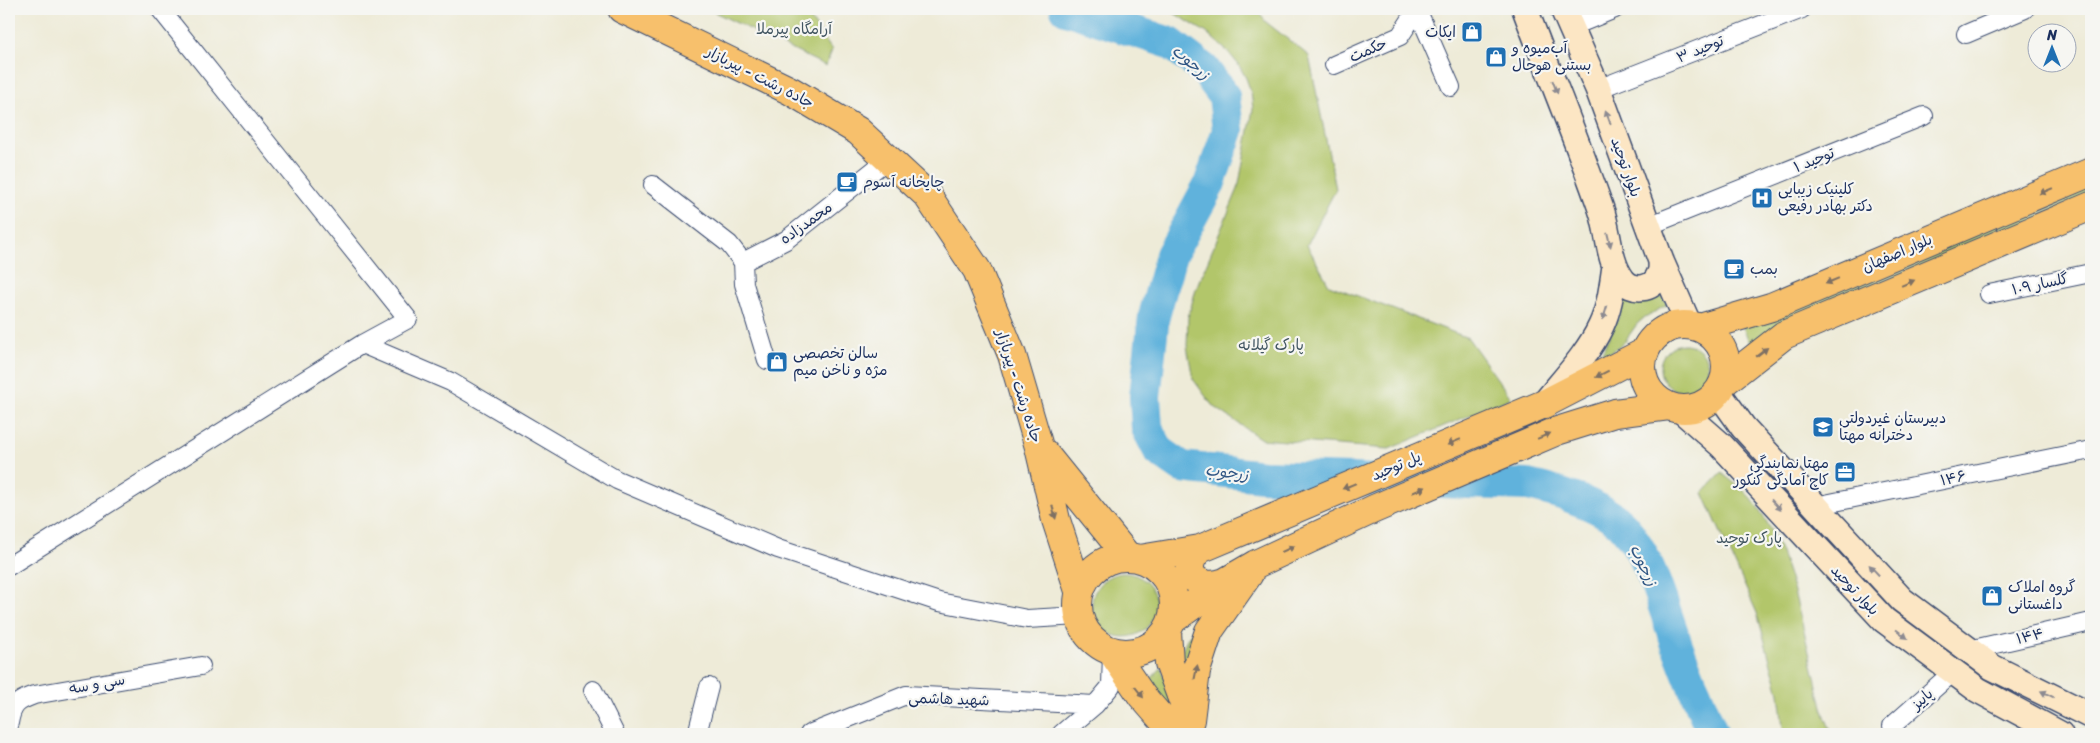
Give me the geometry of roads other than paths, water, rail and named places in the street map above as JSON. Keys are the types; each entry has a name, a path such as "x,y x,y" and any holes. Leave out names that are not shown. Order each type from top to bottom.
{"main road":[{"name":"جاده رشت - پیربازار","path":"622,9 791,91 858,131 926,195 977,270 1012,355 1039,447 1056,520 1079,604"},
{"path":"1525,9 1602,211 1617,270 1628,285 1634,288 1647,287 1657,279 1662,267 1660,260"},
{"name":"بلوار توحید","path":"1567,18 1598,89 1660,260 1695,327"},
{"name":"بلوار اصفهان","path":"1695,327 1772,307 2091,172"},
{"path":"1721,387 1726,372 1723,350 1710,333 1695,327 1668,328 1650,342 1645,352 1643,374 1646,384 1652,393 1675,407 1702,406 1711,400 1721,387 1784,335 2091,206"},
{"path":"1544,404 1583,355 1602,325 1617,270"},
{"name":"پل توحید","path":"1134,558 1200,549 1544,404 1645,352"},
{"name":"بلوار توحید","path":"1721,387 1742,428 1902,600 1992,667 2091,716"},
{"name":"بلوار توحید","path":"1675,407 1721,445 1884,620 1978,690 2049,732"},
{"name":"پل توحید","path":"1170,625 1225,582 1256,564 1374,509 1557,431 1615,413 1675,407"},
{"path":"1721,445 1719,436 1724,427 1733,424 1742,428"},
{"path":"1039,447 1134,558"},
{"path":"1200,549 1190,564 1193,576 1201,584 1207,586 1225,582"},
{"path":"1170,625 1159,641 1149,648 1137,652 1124,654 1112,652 1100,646 1090,638 1083,628 1079,604 1085,580 1098,566 1115,558 1134,558 1152,564 1162,572 1173,594 1174,607 1170,625 1169,663 1189,730"},
{"path":"1189,730 1196,672 1209,631 1256,564"},
{"path":"1112,652 1142,696 1189,730"}],"street":[{"path":"9,566 362,344 408,319 160,9"},
{"name":"حکمت","path":"1334,65 1400,36 1418,9"},
{"name":"حکمت","path":"1418,9 1451,88"},
{"path":"1567,18 1615,9"},
{"name":"توحید ۳","path":"1598,89 1802,9"},
{"path":"1966,34 2025,9"},
{"name":"توحید ۱","path":"1648,226 1924,116"},
{"name":"محمدزاده","path":"743,262 786,240 888,159"},
{"path":"654,185 729,244 743,262 744,284 767,360"},
{"name":"گلسار ۱۰۹","path":"1989,294 2091,273"},
{"path":"362,344 451,382 617,480 778,549 939,602 1027,619 1079,604"},
{"name":"۱۴۶","path":"1815,506 2091,450"},
{"name":"۱۴۴","path":"1969,650 2091,622"},
{"path":"1061,734 1095,705 1111,686 1112,652"},
{"name":"سی و سه","path":"9,723 14,699 202,666"},
{"name":"پاییز","path":"1892,726 1953,672"},
{"path":"697,734 709,687"},
{"path":"593,690 615,734"},
{"name":"شهید هاشمی","path":"809,734 906,695 1095,705"},
{"path":"846,734 856,716"}],"waterway":[{"name":"زرجوب","path":"1066,9 1170,43 1204,69 1224,96 1228,130 1209,185 1171,255 1154,316 1145,397 1147,428 1159,451 1182,467 1263,476 1528,485 1564,495 1603,511 1622,525 1632,537 1647,564 1713,734"}],"place":[{"name":"ایکات","path":"1472,32"},
{"name":"آب‌میوه و بستنی هوحال","path":"1496,57"},
{"name":"چایخانه آسوم","path":"847,182"},
{"name":"کلینیک زیبایی دکتر بهادر رفیعی","path":"1762,198"},
{"name":"بمب","path":"1734,269"},
{"name":"سالن تخصصی مژه و ناخن میم","path":"777,362"},
{"name":"دبیرستان غیردولتی دخترانه مهتا","path":"1823,427"},
{"name":"مهتا نمایندگی کاچ آمادگی کنکور","path":"1845,472"},
{"name":"گروه املاک داغستانی","path":"1992,596"}],"park label":[{"name":"آرامگاه پیرملا","path":"794,29"},
{"name":"پارک گیلانه","path":"1271,345"},
{"name":"پارک توحید","path":"1749,538"}]}
